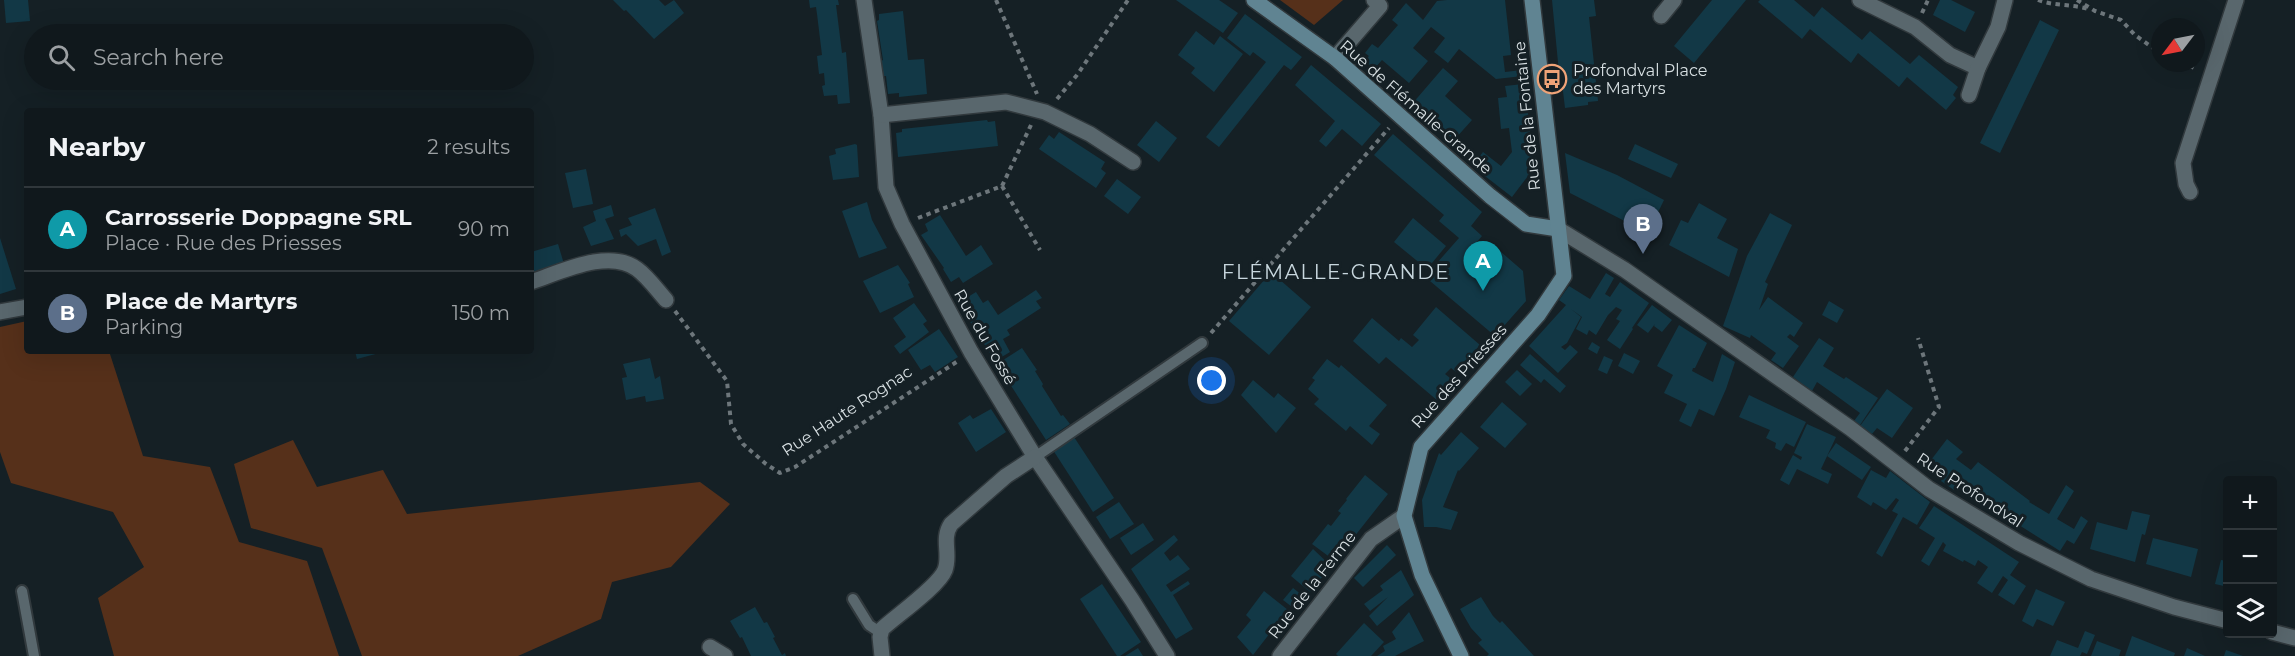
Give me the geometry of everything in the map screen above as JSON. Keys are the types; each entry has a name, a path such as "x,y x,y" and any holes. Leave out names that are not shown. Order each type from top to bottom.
{"street":[{"name":"Rue du Fossé","path":"864,0 881,115 886,187 902,224 971,352 1035,457 1167,656"},
{"name":"Rue de Flémalle-Grande","path":"1254,0 1335,58 1490,196 1526,224 1558,229"},
{"path":"1335,58 1380,6 1374,0"},
{"name":"Rue de la Fontaine","path":"1532,0 1558,229"},
{"path":"1661,16 1674,0"},
{"path":"1860,0 1915,27 1950,55 1978,68"},
{"path":"1969,95 1978,68 1998,27 2005,0"},
{"path":"2190,192 2186,184 2183,163 2236,0"},
{"path":"881,115 1006,102 1042,111 1090,134 1133,162"},
{"name":"Rue Profondval","path":"1558,229 1625,270 1850,428 1929,489 2019,543 2091,579 2174,607 2223,620"},
{"name":"Rue des Priesses","path":"1404,516 1421,447 1538,315 1564,276 1558,229"},
{"path":"534,281 599,261 620,261 637,269 666,300"},
{"path":"0,312 24,308"},
{"path":"882,656 882,629 943,574 946,560 946,531 951,524 1006,476 1035,457"},
{"path":"1404,516 1422,575 1461,656"},
{"name":"Rue de la Ferme","path":"1280,656 1371,539 1404,516"},
{"path":"2277,633 2295,638"},
{"path":"710,647 724,656"}],"lane":[{"path":"1035,457 1203,343"},
{"path":"22,591 34,656"},
{"path":"853,599 869,625 881,633"}],"path":[{"path":"996,0 1042,111"},
{"path":"902,224 1002,186 1042,111 1077,75 1128,0"},
{"path":"2038,0 2046,3 2073,4 2121,20 2135,35 2151,47"},
{"path":"2077,0 2095,11"},
{"path":"1203,343 1400,116"},
{"path":"1002,186 1040,250"},
{"name":"Rue Haute Rognac","path":"666,300 727,381 731,424 743,444 766,465 780,473 795,467 971,352"},
{"path":"1895,463 1939,407 1918,338"}],"shaded area":[{"path":"1280,0 1343,0 1314,25"},
{"path":"24,322 24,354 110,354 143,456 210,467 239,542 307,561 339,656 114,656 98,598 144,567 113,512 11,483 0,452 0,327"},
{"path":"293,440 317,487 383,470 407,514 700,482 730,504 671,567 612,582 601,619 518,656 362,656 322,548 251,528 234,464"}],"building":[{"path":"4,0 28,0 30,21 6,23"},
{"path":"613,0 659,0 665,6 674,0 684,13 654,39"},
{"path":"809,0 838,0 839,5 836,5 842,53 846,52 850,103 838,104 837,95 824,96 822,86 825,85 824,73 819,74 817,56 822,55 816,7 810,8"},
{"path":"1176,0 1219,0 1238,13 1223,33"},
{"path":"1505,0 1511,55 1503,56 1505,72 1522,70 1523,76 1496,79 1459,49 1448,63 1434,52 1445,38 1431,27 1413,48 1428,61 1409,83 1382,60 1374,69 1364,61 1369,56 1365,53 1372,44 1378,48 1398,25 1392,20 1406,3 1423,20 1437,1"},
{"path":"1552,0 1594,0 1596,16 1589,17 1598,101 1588,102 1588,105 1565,108 1562,83 1560,83"},
{"path":"1712,0 1746,0 1694,63 1674,46"},
{"path":"1760,0 1794,0 1814,17 1822,7 1862,40 1870,31 1910,64 1919,55 1958,87 1953,95 1956,98 1946,110 1907,77 1899,87 1858,53 1851,63 1810,29 1802,39 1758,2"},
{"path":"1940,0 1951,0 1975,12 1965,32 1933,15"},
{"path":"903,11 908,60 924,59 927,94 899,97 899,93 888,94 886,76 883,76 877,21 879,14"},
{"path":"1245,14 1302,57 1291,70 1284,65 1219,147 1206,137 1266,62 1253,52 1250,56 1227,38"},
{"path":"2040,20 2059,30 2000,153 1980,143"},
{"path":"1196,31 1214,45 1220,36 1243,54 1214,92 1191,73 1195,68 1178,55"},
{"path":"1311,65 1381,124 1362,146 1342,129 1326,147 1319,141 1335,121 1295,85"},
{"path":"1443,68 1458,81 1445,96 1472,120 1454,140 1412,104"},
{"path":"1523,84 1534,168 1512,197 1472,166 1483,152 1501,166 1512,152 1509,128 1501,129 1498,98 1507,97 1505,86"},
{"path":"987,120 988,122 995,121 998,146 898,157 896,133 902,132 902,129"},
{"path":"1156,121 1177,138 1159,162 1137,145"},
{"path":"1059,132 1105,162 1101,169 1106,173 1096,188 1039,149 1049,135 1054,139"},
{"path":"1393,134 1482,212 1471,226 1482,236 1470,250 1480,259 1493,245 1523,271 1526,301 1495,336 1430,281 1434,275 1429,272 1459,238 1439,221 1444,215 1374,155"},
{"path":"1635,144 1678,164 1671,178 1628,159"},
{"path":"857,145 859,177 833,180 829,156 836,154 835,149"},
{"path":"1565,153 1617,175 1664,200 1648,233 1570,193"},
{"path":"586,169 593,204 573,208 565,173"},
{"path":"1117,179 1141,197 1128,214 1104,196"},
{"path":"867,202 872,220 887,248 859,258 842,211"},
{"path":"1699,203 1727,219 1717,238 1738,249 1729,277 1669,245 1681,220 1688,223"},
{"path":"611,205 614,216 605,219 614,239 591,246 583,227 596,221 593,211"},
{"path":"655,208 671,252 662,256 656,239 638,246 626,234 621,237 619,230 632,225 628,218"},
{"path":"1770,213 1792,225 1765,282 1768,284 1759,310 1768,297 1803,323 1794,337 1790,334 1787,337 1799,346 1783,368 1771,360 1776,353 1751,335 1750,338 1723,326 1747,256"},
{"path":"940,215 966,256 981,245 993,264 963,283 959,277 951,282 921,235 928,231 925,224"},
{"path":"1413,218 1446,246 1427,269 1394,242"},
{"path":"0,238 16,289 0,294"},
{"path":"558,244 564,264 534,274 534,251"},
{"path":"898,265 910,283 908,284 914,297 880,313 863,281"},
{"path":"1271,272 1311,307 1269,355 1229,321"},
{"path":"1606,273 1614,278 1605,294 1610,297 1620,282 1649,303 1620,349 1607,340 1620,321 1616,319 1622,310 1616,307 1608,315 1596,335 1589,330 1587,335 1576,329 1582,317 1571,309 1581,317 1567,343 1561,347 1565,350 1570,345 1578,352 1558,373 1529,346 1566,305 1559,300 1569,286 1590,299"},
{"path":"1036,290 1042,298 1036,301 1041,308 1007,330 1010,335 1003,339 1010,352 995,361 958,303 976,292 983,303 988,300 998,315"},
{"path":"1829,301 1844,310 1837,323 1822,315"},
{"path":"914,303 927,321 923,324 929,332 900,354 894,346 906,337 893,318"},
{"path":"1652,305 1672,320 1662,332 1654,326 1655,324 1648,333 1637,325"},
{"path":"1436,307 1480,345 1456,372 1451,368 1445,374 1455,382 1438,401 1386,357 1379,364 1353,341 1372,318 1399,341 1401,338 1412,347 1419,340 1413,335"},
{"path":"1679,325 1707,343 1692,371 1713,382 1722,354 1735,362 1714,416 1699,409 1691,427 1679,421 1687,404 1664,393 1673,375 1657,366"},
{"path":"939,329 958,357 935,372 930,365 921,370 908,350"},
{"path":"1819,338 1834,348 1823,366 1844,379 1846,377 1878,398 1860,425 1854,421 1860,413 1834,394 1817,382 1812,391 1793,377"},
{"path":"1592,342 1600,347 1597,354 1588,349"},
{"path":"1022,348 1037,370 1035,371 1042,386 1061,416 1063,415 1070,424 1046,440 997,364"},
{"path":"1624,353 1640,361 1633,374 1618,366"},
{"path":"356,354 376,354 357,359"},
{"path":"1530,354 1566,386 1560,393 1544,379 1541,383 1520,365"},
{"path":"1604,356 1613,360 1607,374 1598,370"},
{"path":"650,358 655,379 660,376 664,399 646,402 645,396 626,400 622,378 627,377 623,364"},
{"path":"1327,359 1339,368 1341,365 1387,405 1369,426 1380,434 1372,445 1350,426 1346,431 1314,404 1319,399 1308,389 1315,380 1312,378"},
{"path":"1517,370 1532,384 1520,396 1505,382"},
{"path":"1253,380 1274,398 1278,393 1296,408 1276,433 1241,395"},
{"path":"1887,389 1913,408 1892,438 1877,428 1872,434 1860,426"},
{"path":"1749,395 1806,422 1794,447 1786,443 1781,451 1775,448 1776,443 1766,438 1770,430 1739,417"},
{"path":"1502,402 1527,424 1505,448 1480,427"},
{"path":"991,409 1006,432 976,452 958,423 970,415 973,419"},
{"path":"1807,424 1836,437 1821,469 1832,474 1828,484 1797,469 1789,485 1780,480 1793,455 1801,460 1802,457 1794,453"},
{"path":"1461,432 1479,448 1458,470 1443,507 1458,512 1451,530 1424,527 1422,500 1439,453 1441,455"},
{"path":"1074,437 1114,498 1093,512 1053,450"},
{"path":"1947,439 1963,452 1956,459 1971,470 1978,462 2029,502 2049,514 2066,485 2074,491 2057,519 2074,529 2081,516 2088,521 2074,544 2067,540 2060,551 1957,486 1954,490 1941,481 1944,476 1928,464"},
{"path":"1836,443 1871,467 1862,480 1827,456"},
{"path":"1871,470 1886,478 1890,471 1930,502 1917,525 1903,517 1882,557 1876,553 1898,514 1892,511 1899,500 1896,498 1886,510 1873,502 1871,506 1857,497"},
{"path":"1365,475 1388,494 1335,561 1312,544 1328,524 1331,526 1341,513 1338,511"},
{"path":"1119,502 1134,524 1110,539 1096,517"},
{"path":"1934,506 2019,562 2010,575 2026,586 2014,605 1998,595 2008,580 2003,576 1992,593 1977,583 1988,567 1978,560 1975,566 1964,560 1963,562 1943,551 1946,545 1943,542 1929,566 1921,561 1935,538 1919,528"},
{"path":"2132,511 2150,515 2145,535 2142,534 2135,562 2090,549 2097,522 2127,530"},
{"path":"1143,523 1154,540 1131,555 1120,538"},
{"path":"1174,535 1178,540 1164,553 1170,561 1178,555 1190,569 1166,585 1171,592 1188,581 1190,584 1173,595 1193,629 1176,639 1131,569"},
{"path":"2153,538 2198,549 2191,577 2146,564"},
{"path":"1387,545 1396,555 1363,587 1354,578"},
{"path":"1313,549 1331,566 1310,592 1291,576"},
{"path":"2221,560 2223,560 2223,586 2215,584"},
{"path":"1401,570 1414,595 1377,626 1369,616 1388,597 1370,611 1364,604 1383,590 1380,586"},
{"path":"1102,584 1141,642 1120,656 1117,656 1080,599"},
{"path":"1293,588 1306,598 1296,610 1283,600"},
{"path":"2036,589 2065,602 2053,626 2037,619 2033,627 2022,621"},
{"path":"1264,591 1288,610 1253,655 1237,637 1251,620 1246,615"},
{"path":"1481,597 1493,616 1500,623 1502,621 1534,656 1487,656 1489,654 1478,643 1482,640 1471,628 1460,609"},
{"path":"755,607 764,623 767,622 782,655 785,653 786,656 751,656 742,637 740,638 730,621"},
{"path":"1409,612 1424,641 1395,656 1377,656 1385,651 1383,646 1396,639 1392,632"},
{"path":"1364,623 1384,642 1371,656 1338,656 1336,654"},
{"path":"2085,631 2095,635 2087,654 2082,652 2080,656 2050,656 2057,640 2078,648"},
{"path":"2132,636 2175,653 2174,656 2125,656"},
{"path":"2097,641 2121,650 2119,656 2091,656"},
{"path":"1138,648 1143,656 1125,656"},
{"path":"2187,648 2205,656 2184,656"},
{"path":"2226,650 2243,656 2224,656"}],"place":[{"name":"Profondval Place des Martyrs","path":"1552,79"},
{"name":"Place de Martyrs","path":"1643,254"},
{"name":"Carrosserie Doppagne SRL","path":"1483,291"}],"district":[{"name":"FLÉMALLE-GRANDE","path":"1336,272"}]}
